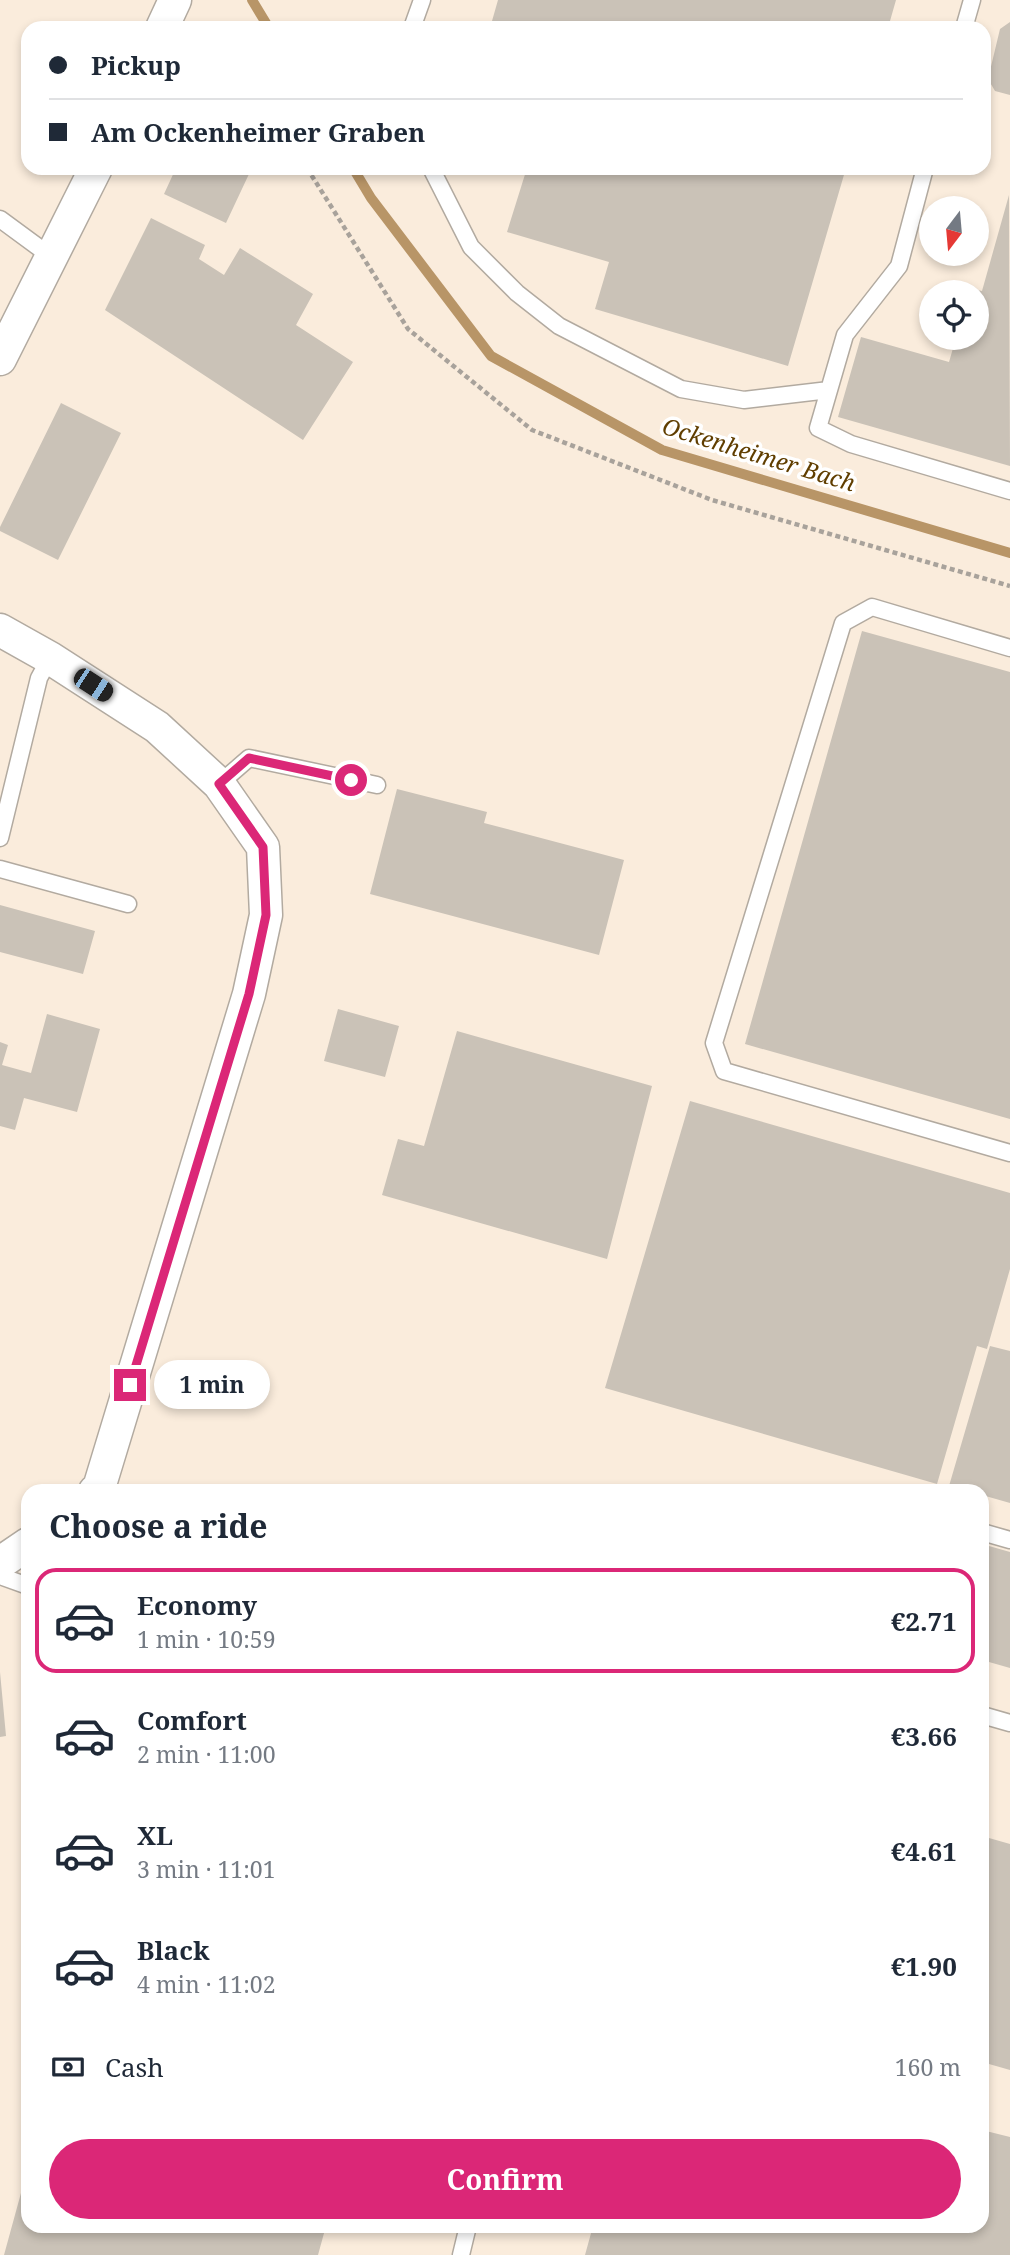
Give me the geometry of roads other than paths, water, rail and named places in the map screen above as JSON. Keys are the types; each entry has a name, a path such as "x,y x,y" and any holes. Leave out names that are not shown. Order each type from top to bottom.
{"street":[{"path":"165,21 175,0"},
{"path":"0,359 93,175"},
{"path":"0,630 50,657 158,727 219,784 263,847 266,915 246,1006 100,1484"},
{"path":"0,1563 21,1549"}],"lane":[{"path":"414,21 422,0"},
{"path":"966,21 972,0"},
{"path":"435,175 471,247 517,293 559,326 681,389 744,400 829,390"},
{"path":"923,175 899,266 845,335 818,428 851,444 1010,491"},
{"path":"0,219 53,258"},
{"path":"1010,648 872,607 843,623 714,1043 724,1071 1010,1153"},
{"path":"0,838 39,678 50,657"},
{"path":"219,784 249,758 377,785"},
{"path":"0,869 128,904"},
{"path":"989,1534 1010,1540"},
{"path":"0,1576 21,1584"},
{"path":"989,1717 1010,1723"},
{"path":"461,2255 466,2233"}],"waterway":[{"name":"Ockenheimer Bach","path":"252,0 265,21"},
{"name":"Ockenheimer Bach","path":"357,175 371,198 491,356 662,450 1010,553"}]}
